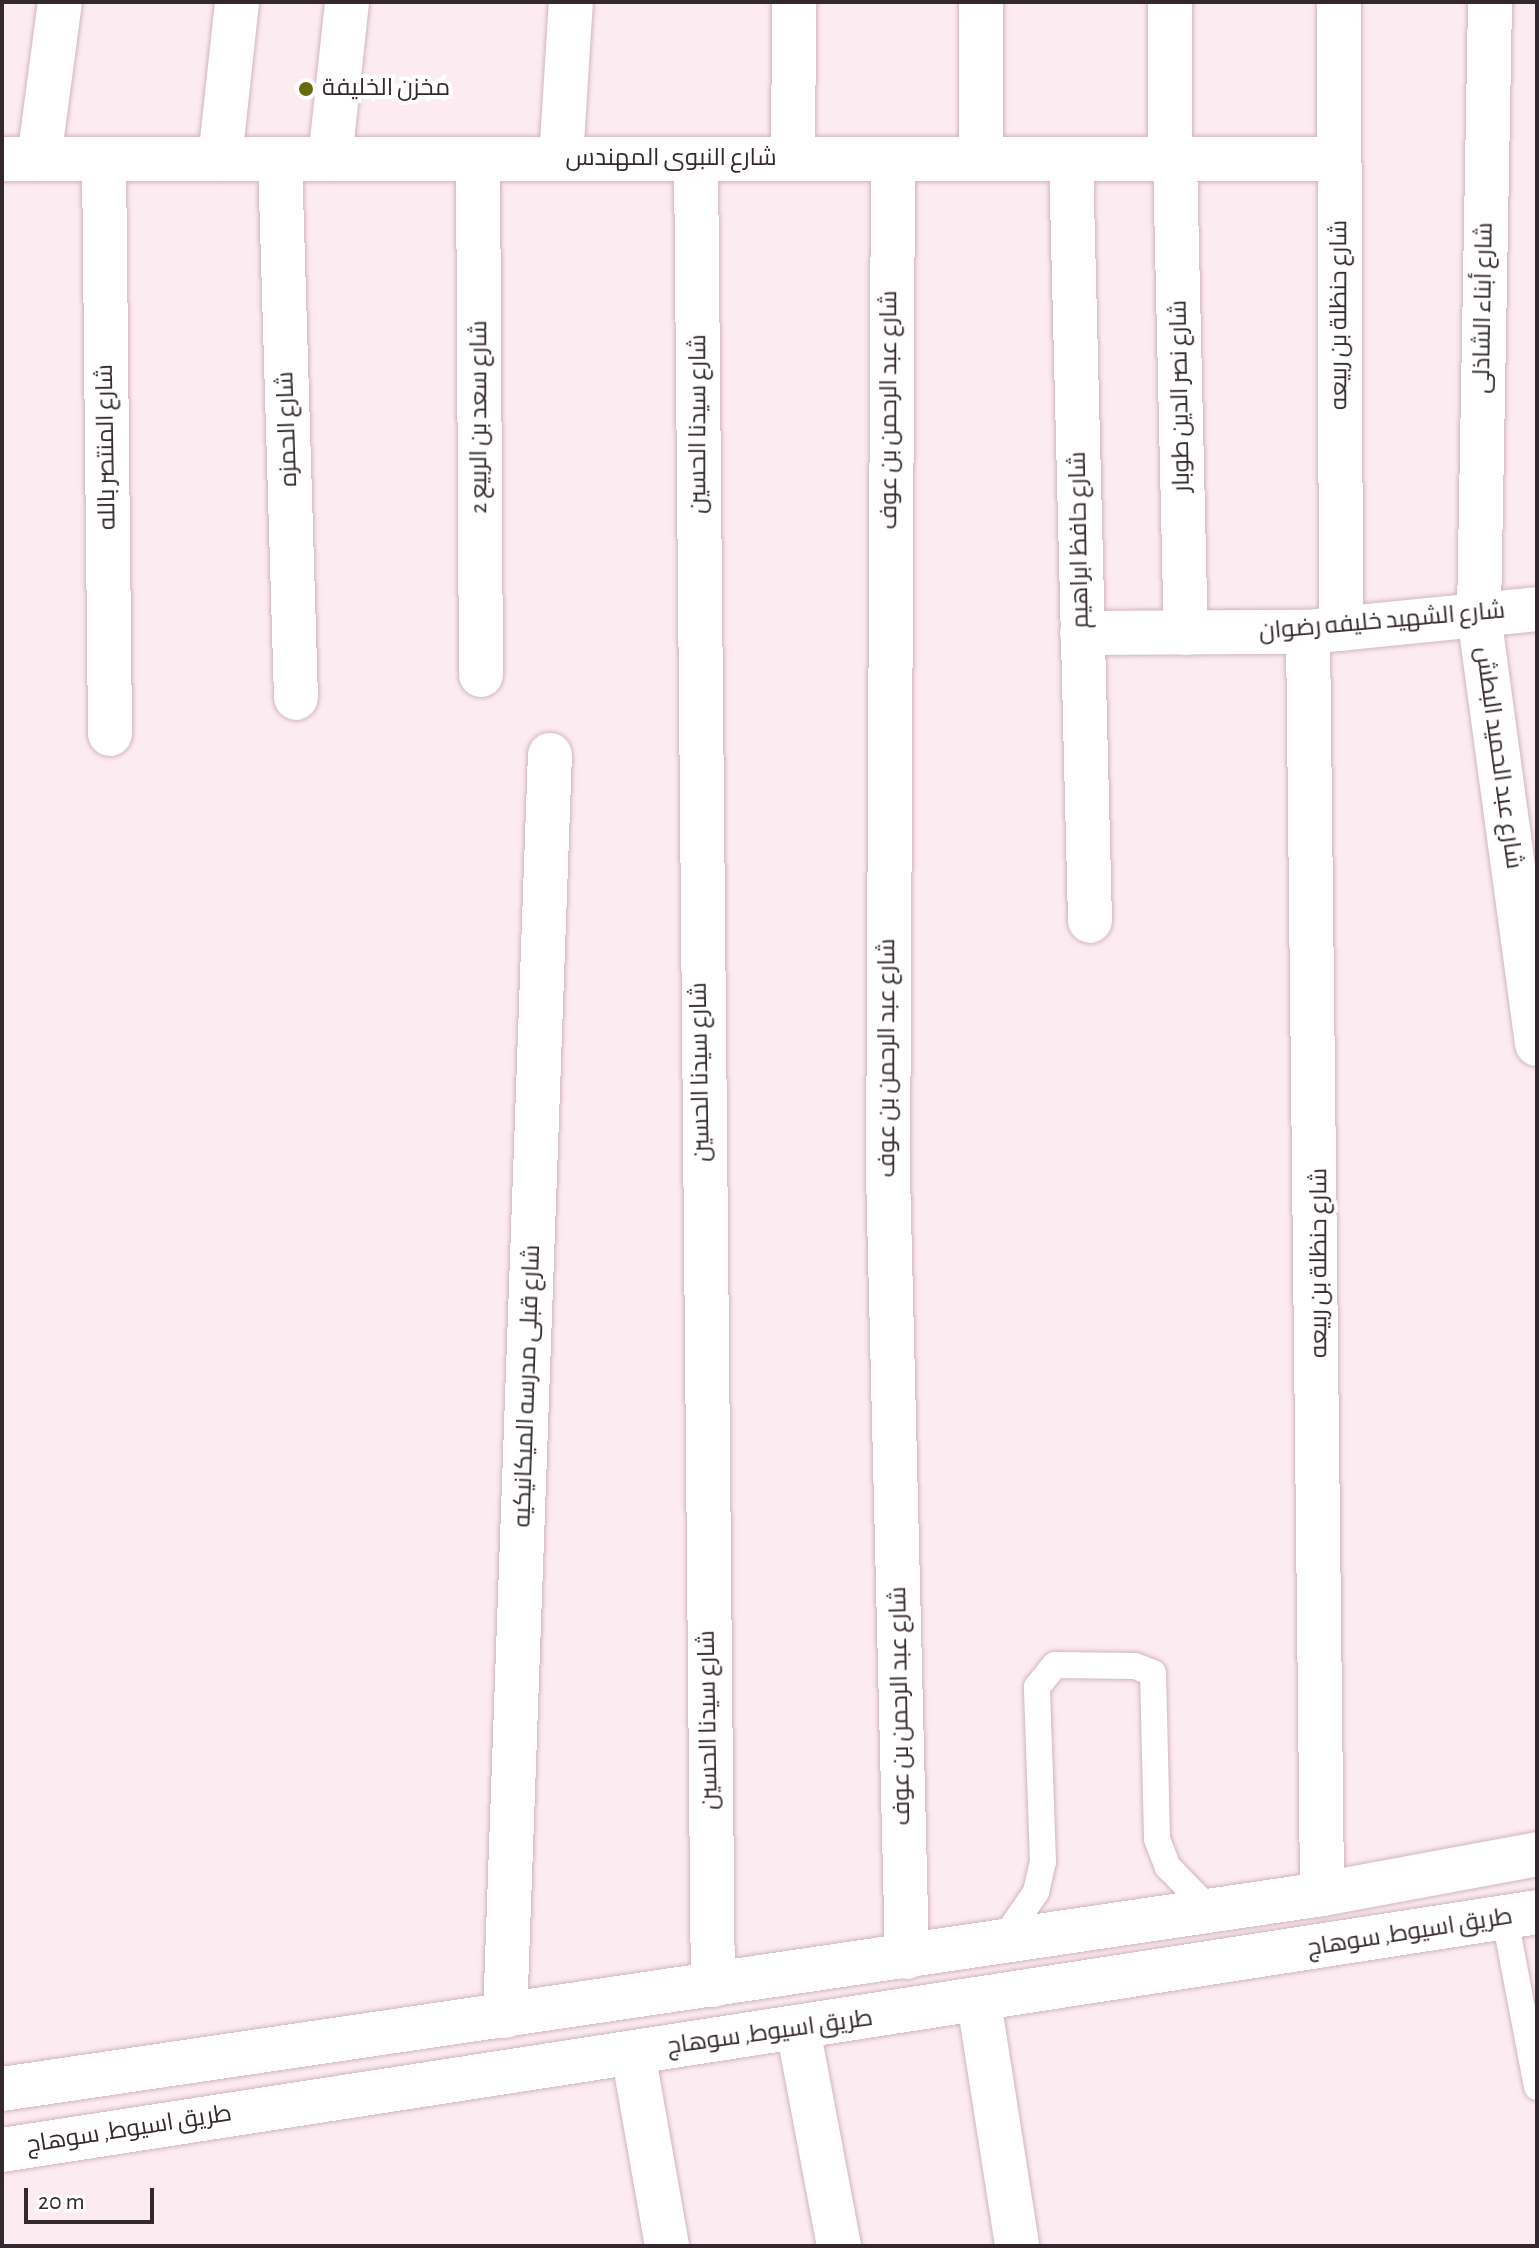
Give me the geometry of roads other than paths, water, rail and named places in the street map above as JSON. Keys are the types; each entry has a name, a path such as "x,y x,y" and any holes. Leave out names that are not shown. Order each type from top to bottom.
{"street":[{"path":"21,159 60,2"},
{"path":"220,159 237,2"},
{"path":"330,159 347,2"},
{"path":"561,159 571,2"},
{"path":"793,159 794,2"},
{"path":"981,2 981,159"},
{"name":"شارع نصر الدين طوبار","path":"1170,2 1186,633"},
{"name":"شارع حنظلة بن ربيعه","path":"1322,1894 1324,630 1339,159 1339,2"},
{"name":"شارع أبناء الشاذلى","path":"1479,615 1490,2"},
{"name":"شارع النبوى المهندس","path":"21,159 1339,159"},
{"name":"شارع المنتصر بالله","path":"104,159 110,734"},
{"name":"شارع الحمزه","path":"280,159 296,698"},
{"name":"شارع سعد بن الربيع 2","path":"478,159 481,675"},
{"name":"شارع سيدنا الحسين","path":"696,159 713,1985"},
{"name":"شارع عبد الرحمن بن عوف","path":"893,159 888,1173 907,1957"},
{"name":"شارع حافظ ابراهيم","path":"1071,159 1090,921"},
{"name":"شارع الشهيد خليفه رضوان","path":"1082,633 1324,630 1537,609"},
{"name":"شارع عبد الحميد البطش","path":"1479,615 1537,1044"},
{"name":"شارع قبلى مدرسه الميكانيكيه","path":"505,2016 550,755"},
{"path":"2,2089 1322,1894 1537,1854"},
{"name":"طريق اسيوط, سوهاج","path":"2,2150 979,2002 1521,1916"},
{"path":"979,2002 1010,2245"},
{"path":"798,2029 839,2246"},
{"path":"633,2053 667,2246"}],"lane":[{"path":"1001,1943 1036,1892 1043,1862 1037,1687 1055,1665 1135,1666 1153,1673 1157,1839 1168,1867 1210,1910"},
{"path":"1521,1916 1537,2087"}],"place":[{"name":"مخزن الخليفة","path":"306,89"}]}
